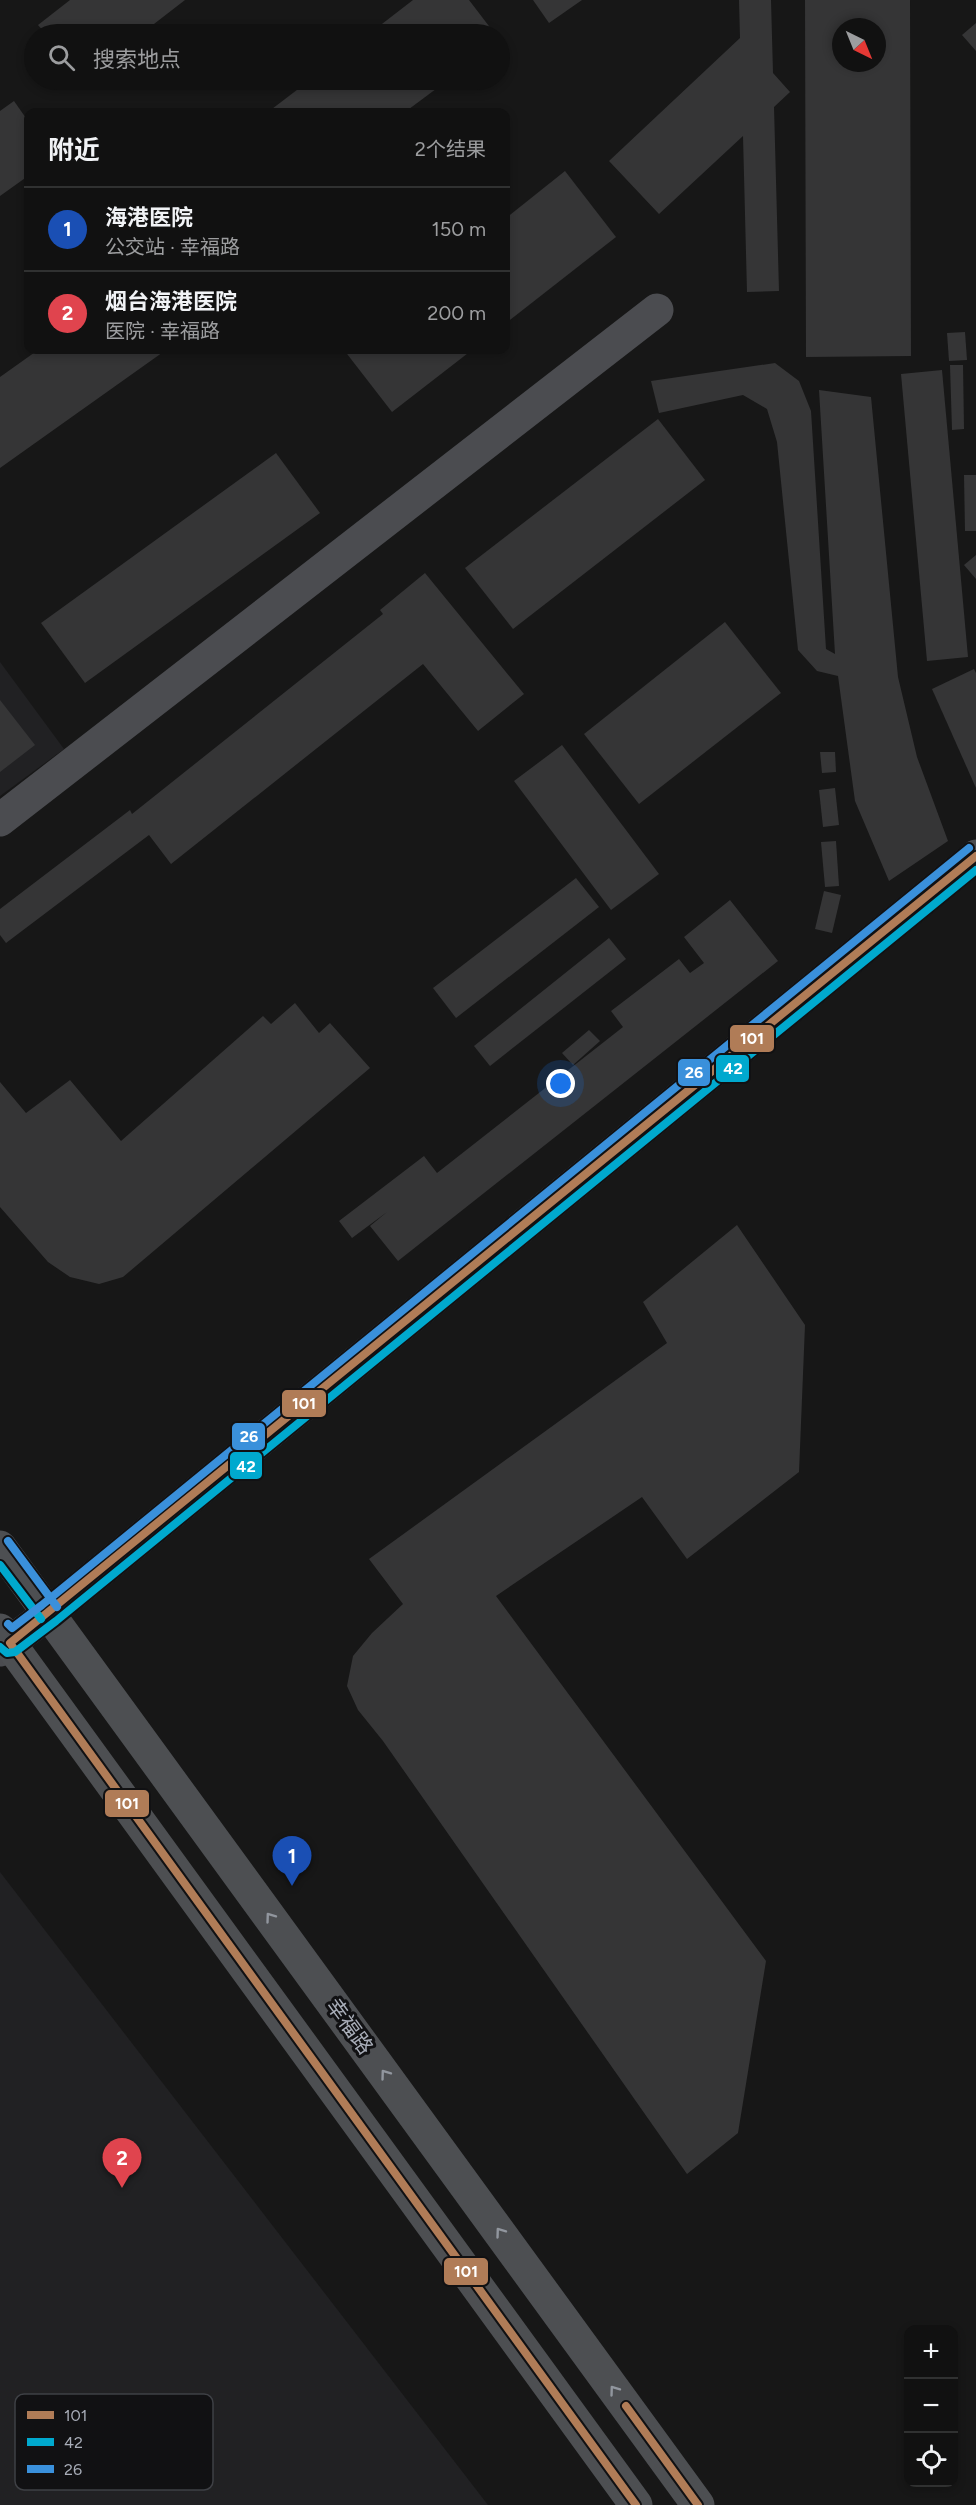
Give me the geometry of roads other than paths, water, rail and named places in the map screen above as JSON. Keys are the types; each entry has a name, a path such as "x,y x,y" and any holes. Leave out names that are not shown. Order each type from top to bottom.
{"main road":[{"name":"幸福路","path":"0,1547 698,2505"},
{"path":"3,1641 636,2505"}],"street":[{"path":"0,820 657,310"},
{"path":"3,1641 50,1613 976,856"}],"place":[{"name":"海港医院","path":"292,1886"},
{"name":"烟台海港医院","path":"122,2188"}]}
